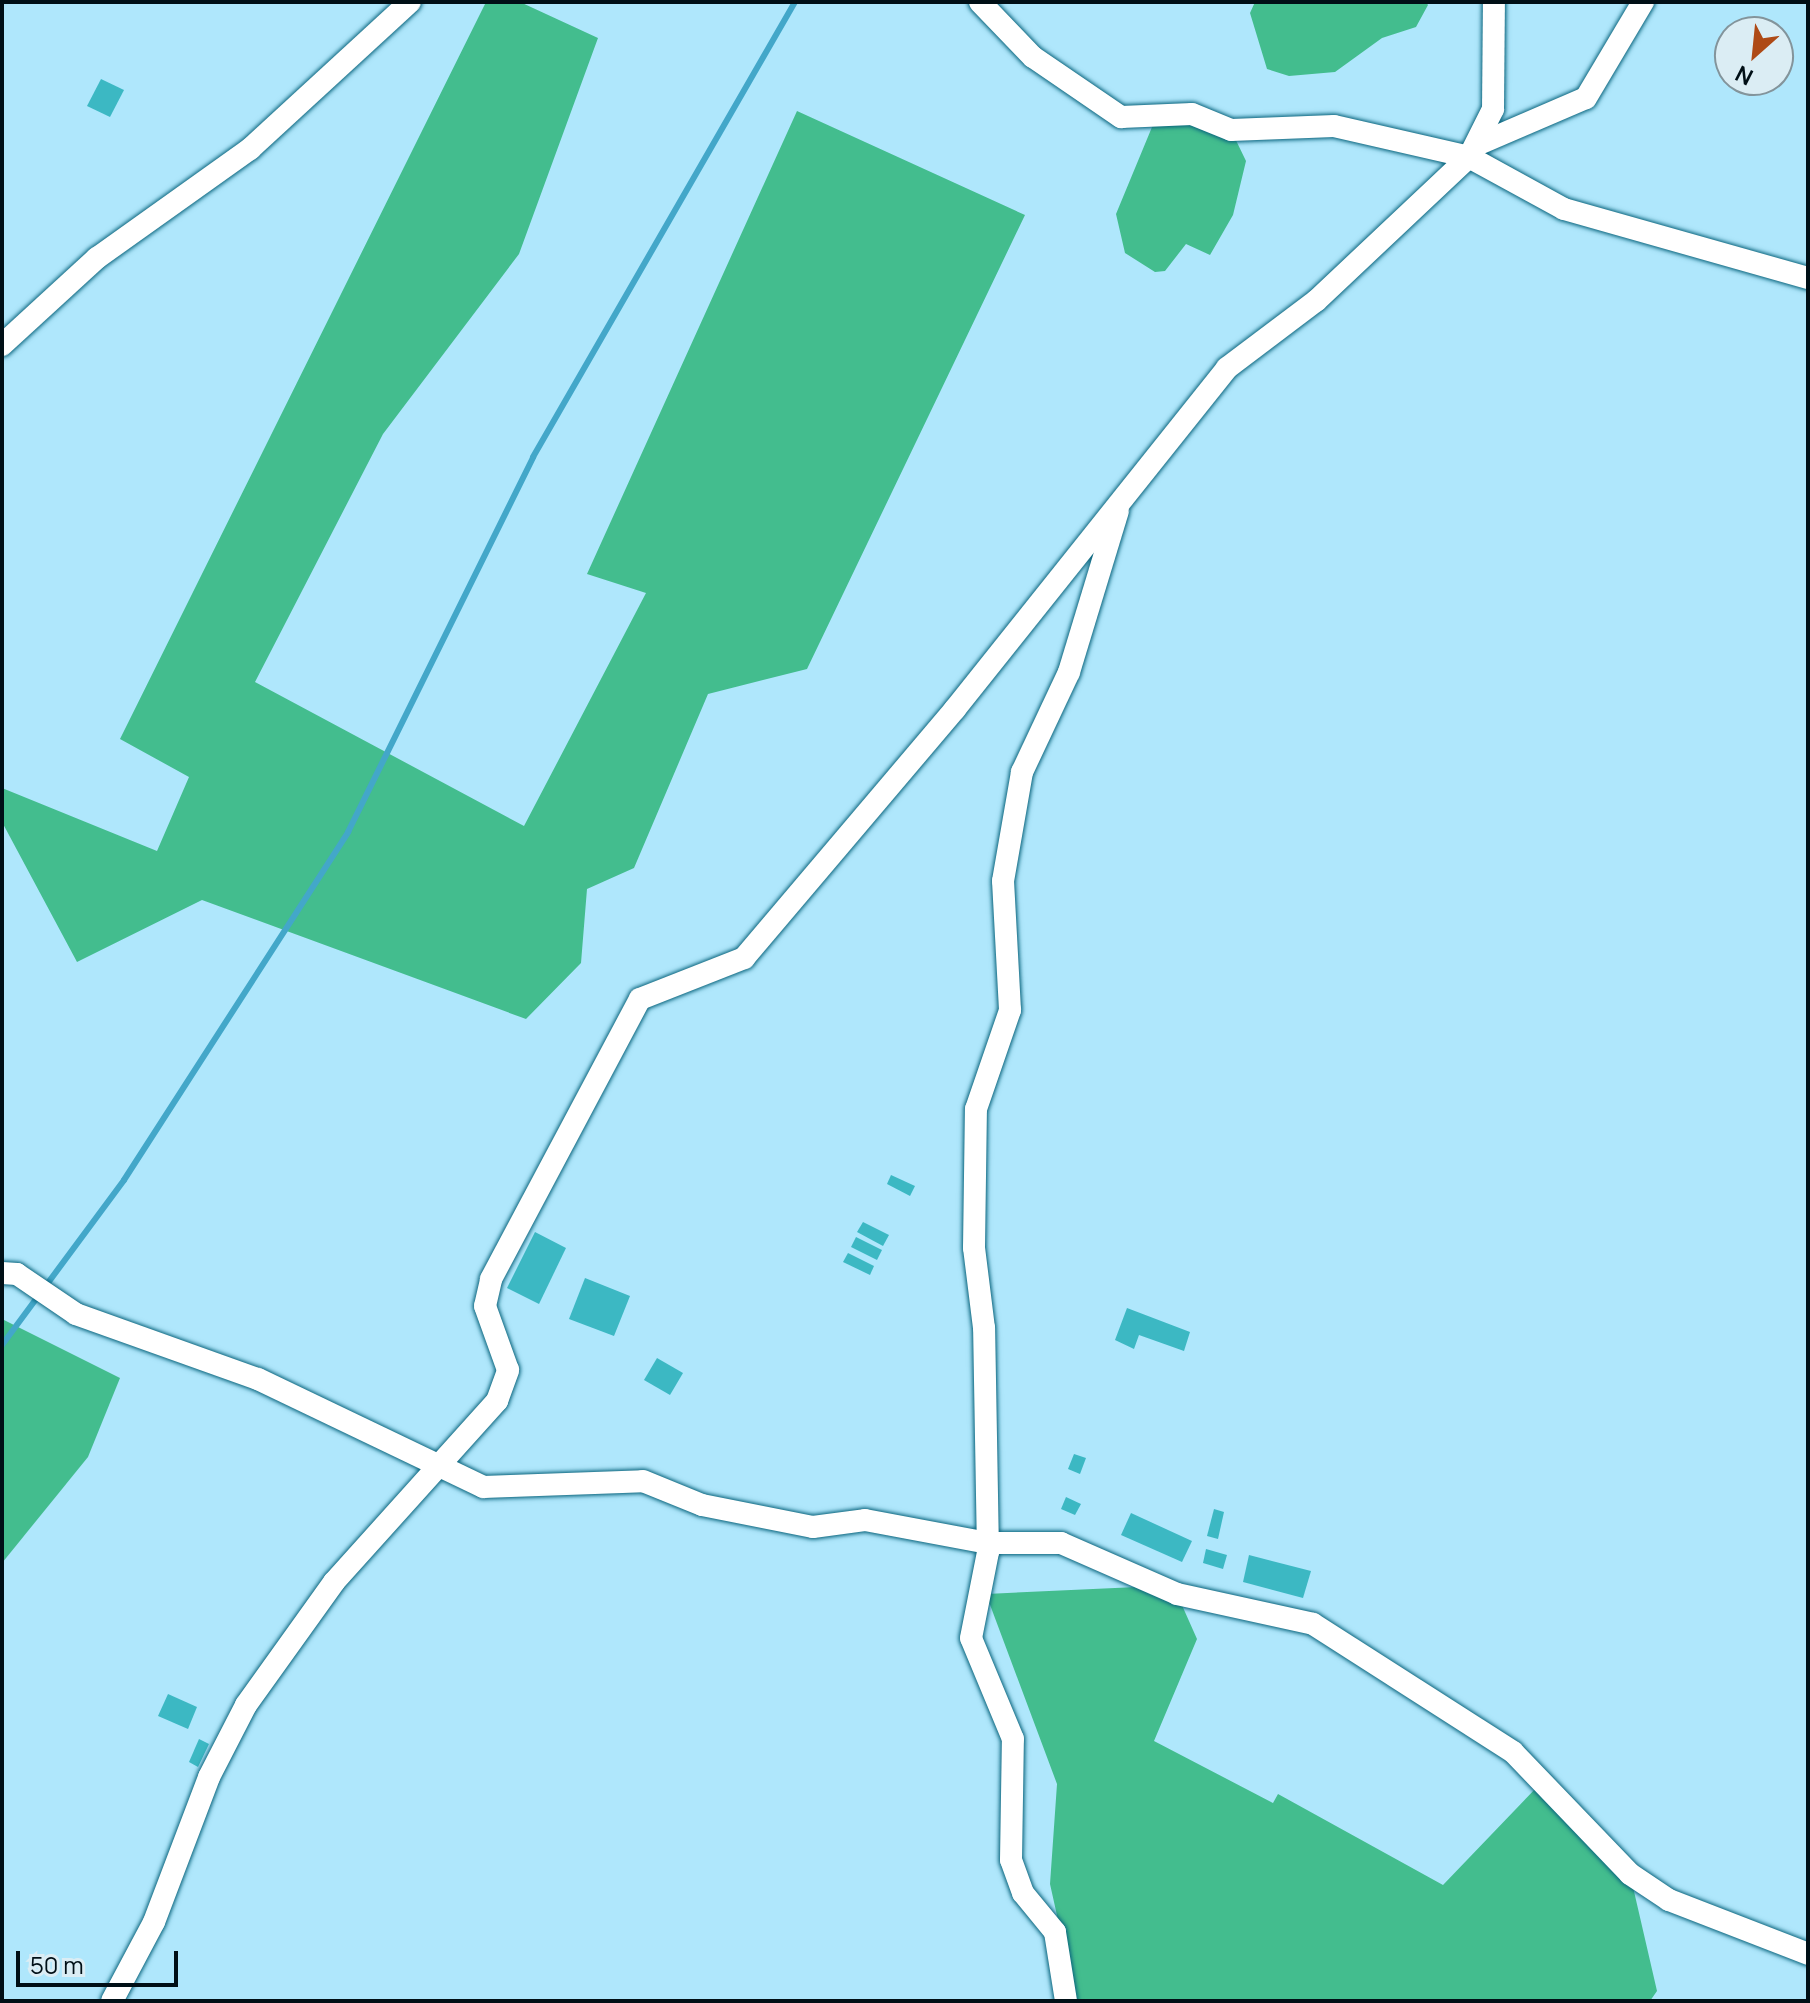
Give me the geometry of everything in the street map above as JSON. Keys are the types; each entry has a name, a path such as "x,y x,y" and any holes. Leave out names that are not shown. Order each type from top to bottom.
{"street":[{"path":"2,345 97,258 250,149 410,2"},
{"path":"980,2 1033,57 1121,117 1192,114 1231,130 1334,126 1474,151 1564,209 1808,278"},
{"path":"1474,151 1493,109 1494,2"},
{"path":"112,2001 154,1922 209,1777 246,1705 334,1582 497,1401 508,1370 485,1306 491,1279 640,999 744,958 1227,368 1316,301 1474,151 1586,98 1643,2"},
{"path":"1066,2001 1055,1932 1023,1893 1011,1860 1013,1739 971,1638 988,1543 984,1328 974,1248 976,1109 1010,1010 1003,881 1022,772 1069,672 1120,502"},
{"path":"2,1273 17,1274 76,1314 258,1379 483,1487 643,1481 746,1517 813,1527 865,1520 988,1543 1061,1543 1177,1594 1313,1624 1513,1752 1538,1786 1643,1882 1808,1954"}],"green space":[{"path":"486,2 520,2 598,38 519,254 383,434 255,682 524,826 646,593 587,574 797,111 1025,215 807,669 708,694 634,868 587,889 581,963 526,1019 202,900 77,962 2,822 2,788 157,851 189,777 120,739"},
{"path":"1255,2 1426,2 1428,5 1416,27 1382,38 1335,72 1289,76 1267,69 1250,13"},
{"path":"1157,115 1231,130 1246,161 1233,215 1210,255 1186,244 1165,271 1155,272 1125,253 1116,214"},
{"path":"2,1319 120,1378 88,1457 2,1563"},
{"path":"1159,1586 1177,1594 1197,1639 1154,1741 1273,1803 1278,1794 1443,1885 1538,1786 1630,1874 1657,1991 1650,2001 1076,2001 1050,1884 1057,1784 986,1594"}],"building":[{"path":"101,79 124,90 110,117 87,106"},
{"path":"891,1175 915,1186 910,1196 887,1184"},
{"path":"863,1222 889,1235 883,1246 857,1232"},
{"path":"535,1232 566,1248 539,1304 507,1288"},
{"path":"856,1237 882,1250 877,1260 851,1247"},
{"path":"848,1253 874,1266 870,1275 843,1262"},
{"path":"585,1278 630,1296 614,1336 569,1319"},
{"path":"1127,1308 1190,1332 1184,1351 1139,1335 1134,1349 1115,1340"},
{"path":"657,1358 683,1373 670,1395 644,1380"},
{"path":"1074,1454 1086,1458 1080,1474 1068,1469"},
{"path":"1066,1497 1081,1504 1075,1515 1061,1509"},
{"path":"1214,1509 1224,1512 1218,1539 1207,1536"},
{"path":"1131,1513 1192,1541 1182,1562 1121,1535"},
{"path":"1206,1549 1227,1555 1223,1569 1203,1563"},
{"path":"1249,1555 1311,1571 1303,1598 1243,1582"},
{"path":"168,1694 197,1707 188,1729 158,1716"},
{"path":"199,1739 209,1744 198,1767 189,1762"}],"waterway":[{"path":"2,1345 124,1180 348,832 533,457 795,2"}]}
